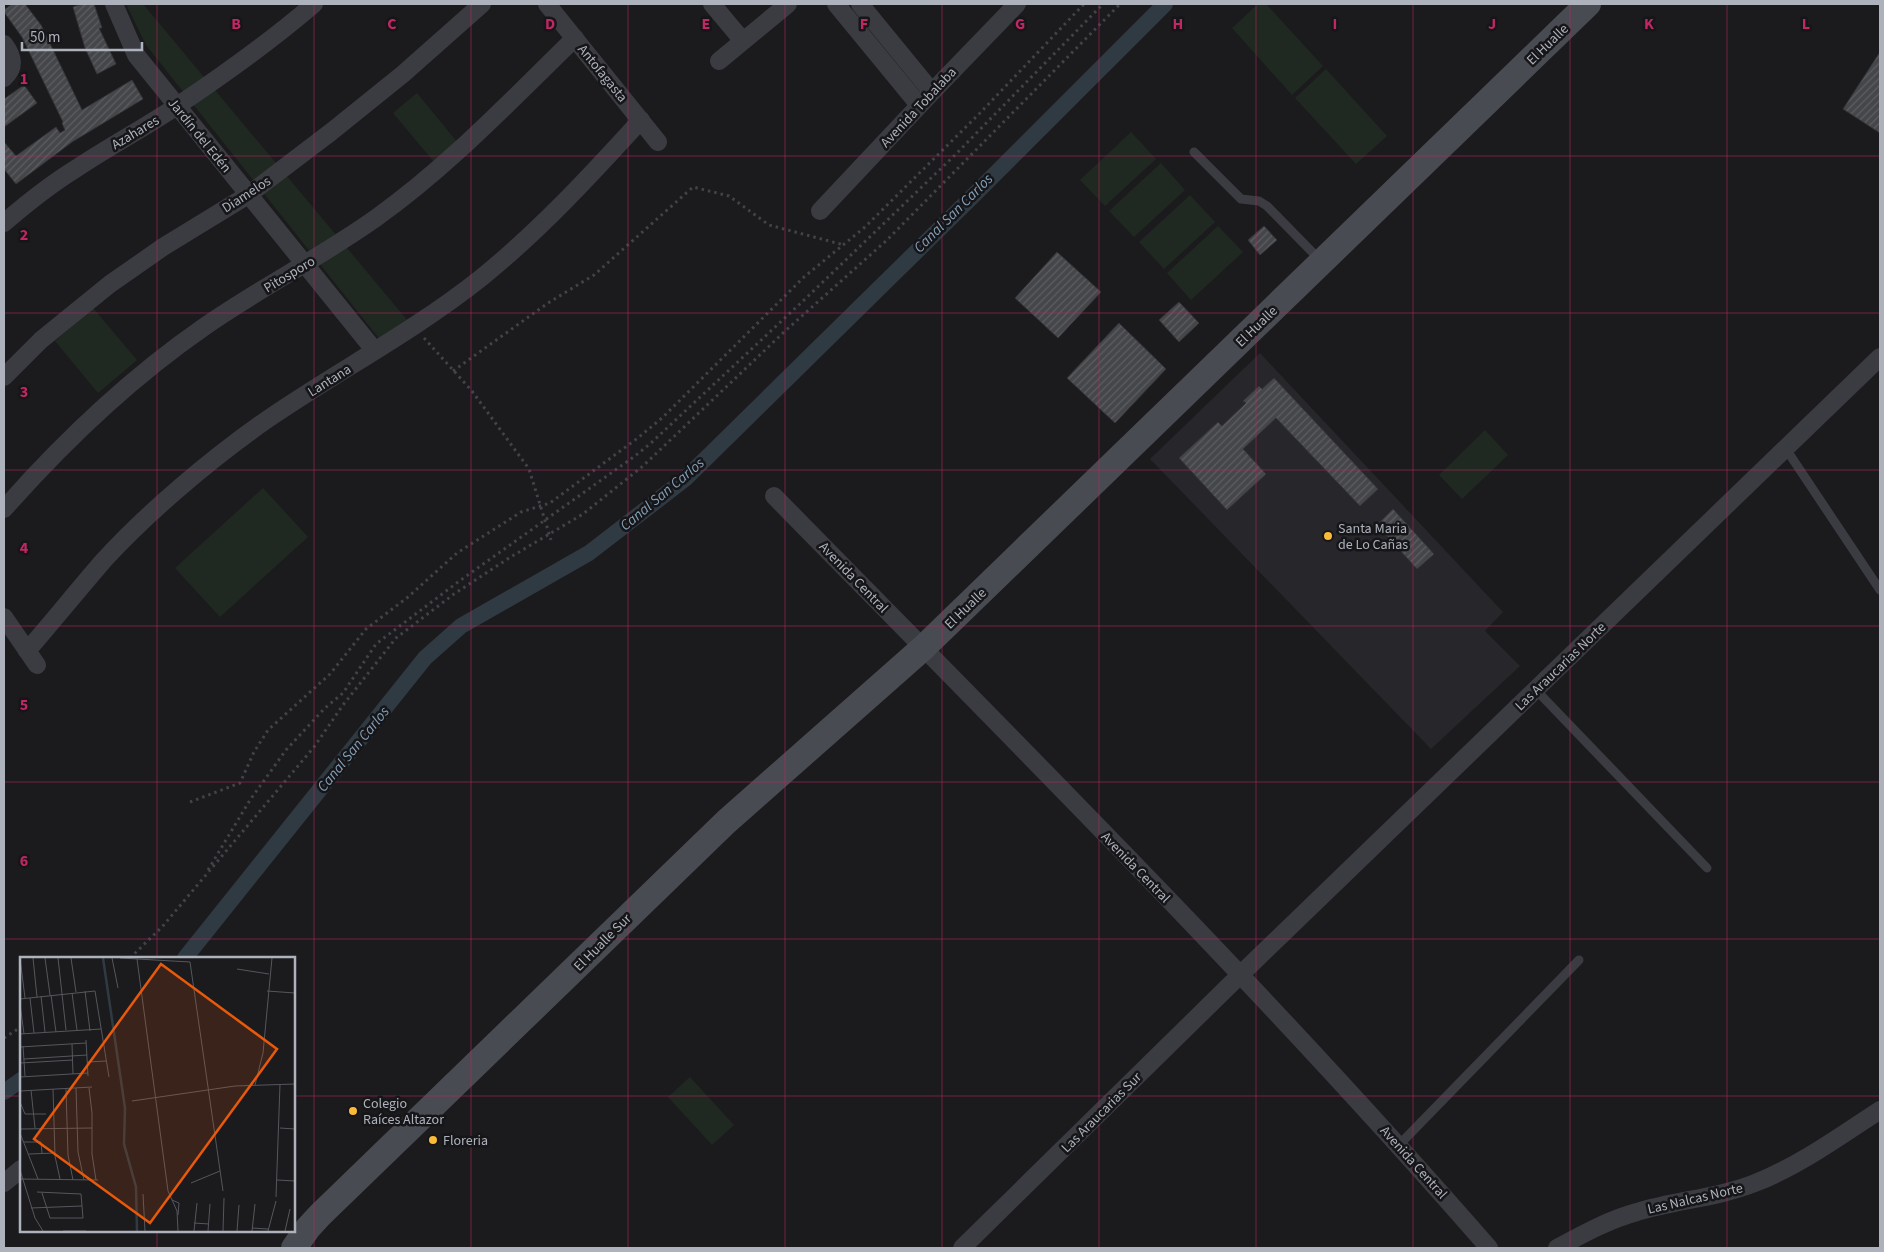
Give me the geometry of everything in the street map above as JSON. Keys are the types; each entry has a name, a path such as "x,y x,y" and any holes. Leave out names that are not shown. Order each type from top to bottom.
{"street":[{"name":"Jardín del Edén","path":"114,4 136,55 176,107 306,264 375,351"},
{"name":"Azahares","path":"6,217 76,168 176,107 265,44 314,4"},
{"name":"Diamelos","path":"4,377 63,322 123,275 182,234 248,195 372,99 482,4"},
{"name":"Antofagasta","path":"547,4 658,142"},
{"path":"712,4 743,41"},
{"path":"719,61 788,4"},
{"path":"836,4 919,105"},
{"path":"860,4 932,92"},
{"name":"Avenida Tobalaba","path":"820,211 1017,4"},
{"name":"El Hualle","path":"923,648 1588,4"},
{"name":"Pitosporo","path":"4,510 52,457 132,381 206,325 306,264 376,218 428,178 575,38"},
{"path":"4,44 12,60 11,69 4,78"},
{"name":"Lantana","path":"4,617 32,658 105,560 140,524 189,481 264,422 413,326 480,279 539,228 641,120"},
{"name":"Las Araucarias Norte","path":"1240,975 1880,357"},
{"name":"Avenida Central","path":"774,496 1240,975 1399,1145 1488,1248"},
{"name":"El Hualle Sur","path":"294,1248 320,1215 534,1010 660,884 726,822 923,648"},
{"name":"Las Araucarias Sur","path":"962,1248 1240,975"},
{"name":"Las Nalcas Norte","path":"1557,1248 1607,1222 1636,1212 1727,1192 1755,1183 1781,1171 1879,1113"},
{"path":"4,1183 20,1170"}],"lane":[{"path":"1194,152 1241,199 1259,201 1267,206 1322,262"},
{"path":"1786,449 1880,590"},
{"path":"1536,690 1708,868"},
{"path":"1399,1145 1579,960"}],"path":[{"path":"190,802 240,783 254,752 268,730 330,674 366,629 408,597 457,553 521,512 550,503 662,418 804,277 865,228 980,113 1084,4"},
{"path":"202,879 250,800 286,750 325,708 344,693 376,644 458,582 651,443 953,157 1103,4"},
{"path":"131,957 162,927 314,747 343,705 396,638 454,594 584,514 643,466 784,332 887,240 1120,4"},
{"path":"453,371 548,303 594,275 694,187 729,196 769,225 845,245"},
{"path":"413,326 472,391 529,469 551,540"},
{"path":"4,1038 20,1028"}],"shaded area":[{"path":"126,4 143,4 408,321 381,341 146,45"},
{"path":"1258,4 1266,4 1323,66 1292,95 1232,28"},
{"path":"1326,69 1387,136 1356,164 1295,98"},
{"path":"417,93 458,143 434,162 393,113"},
{"path":"1131,132 1156,159 1105,206 1080,180"},
{"path":"1161,163 1185,190 1134,237 1109,211"},
{"path":"1190,195 1215,222 1164,269 1139,242"},
{"path":"1218,226 1243,252 1191,300 1167,273"},
{"path":"93,308 137,360 98,393 55,341"},
{"name":"Santa Maria de Lo Cañas","path":"1260,353 1503,612 1485,631 1520,666 1431,749 1150,459"},
{"path":"1485,430 1508,455 1462,499 1439,475"},
{"path":"263,488 308,537 220,617 175,568"},
{"path":"690,1077 734,1125 712,1145 668,1097"}],"building":[{"path":"12,4 25,4 41,25 82,110 132,80 143,99 72,142 16,184 4,169 4,142 16,156 56,127 60,133 65,130 63,122 22,37 4,12"},
{"path":"82,4 94,4 102,28 99,28 116,64 97,74 85,48 73,7"},
{"path":"1880,52 1880,133 1843,109"},
{"path":"24,85 37,103 4,127 4,99"},
{"path":"1264,226 1277,240 1260,255 1248,240"},
{"path":"1057,252 1101,292 1058,338 1015,298"},
{"path":"1179,302 1199,323 1179,342 1159,320"},
{"path":"1119,323 1166,369 1115,423 1067,378"},
{"path":"1274,378 1378,489 1360,506 1276,418 1243,449 1266,474 1227,510 1179,458 1218,422 1222,426 1246,403 1243,401 1259,386 1262,389"},
{"path":"1393,509 1434,554 1417,569 1377,525"}],"waterway":[{"name":"Canal San Carlos","path":"186,957 425,658 461,626 589,553 685,479 1165,4"},
{"name":"Canal San Carlos","path":"4,1092 20,1081"}],"place":[{"name":"Santa Maria de Lo Cañas","path":"1328,536"},
{"name":"Colegio Raíces Altazor","path":"353,1111"},
{"name":"Floreria","path":"433,1140"}]}
